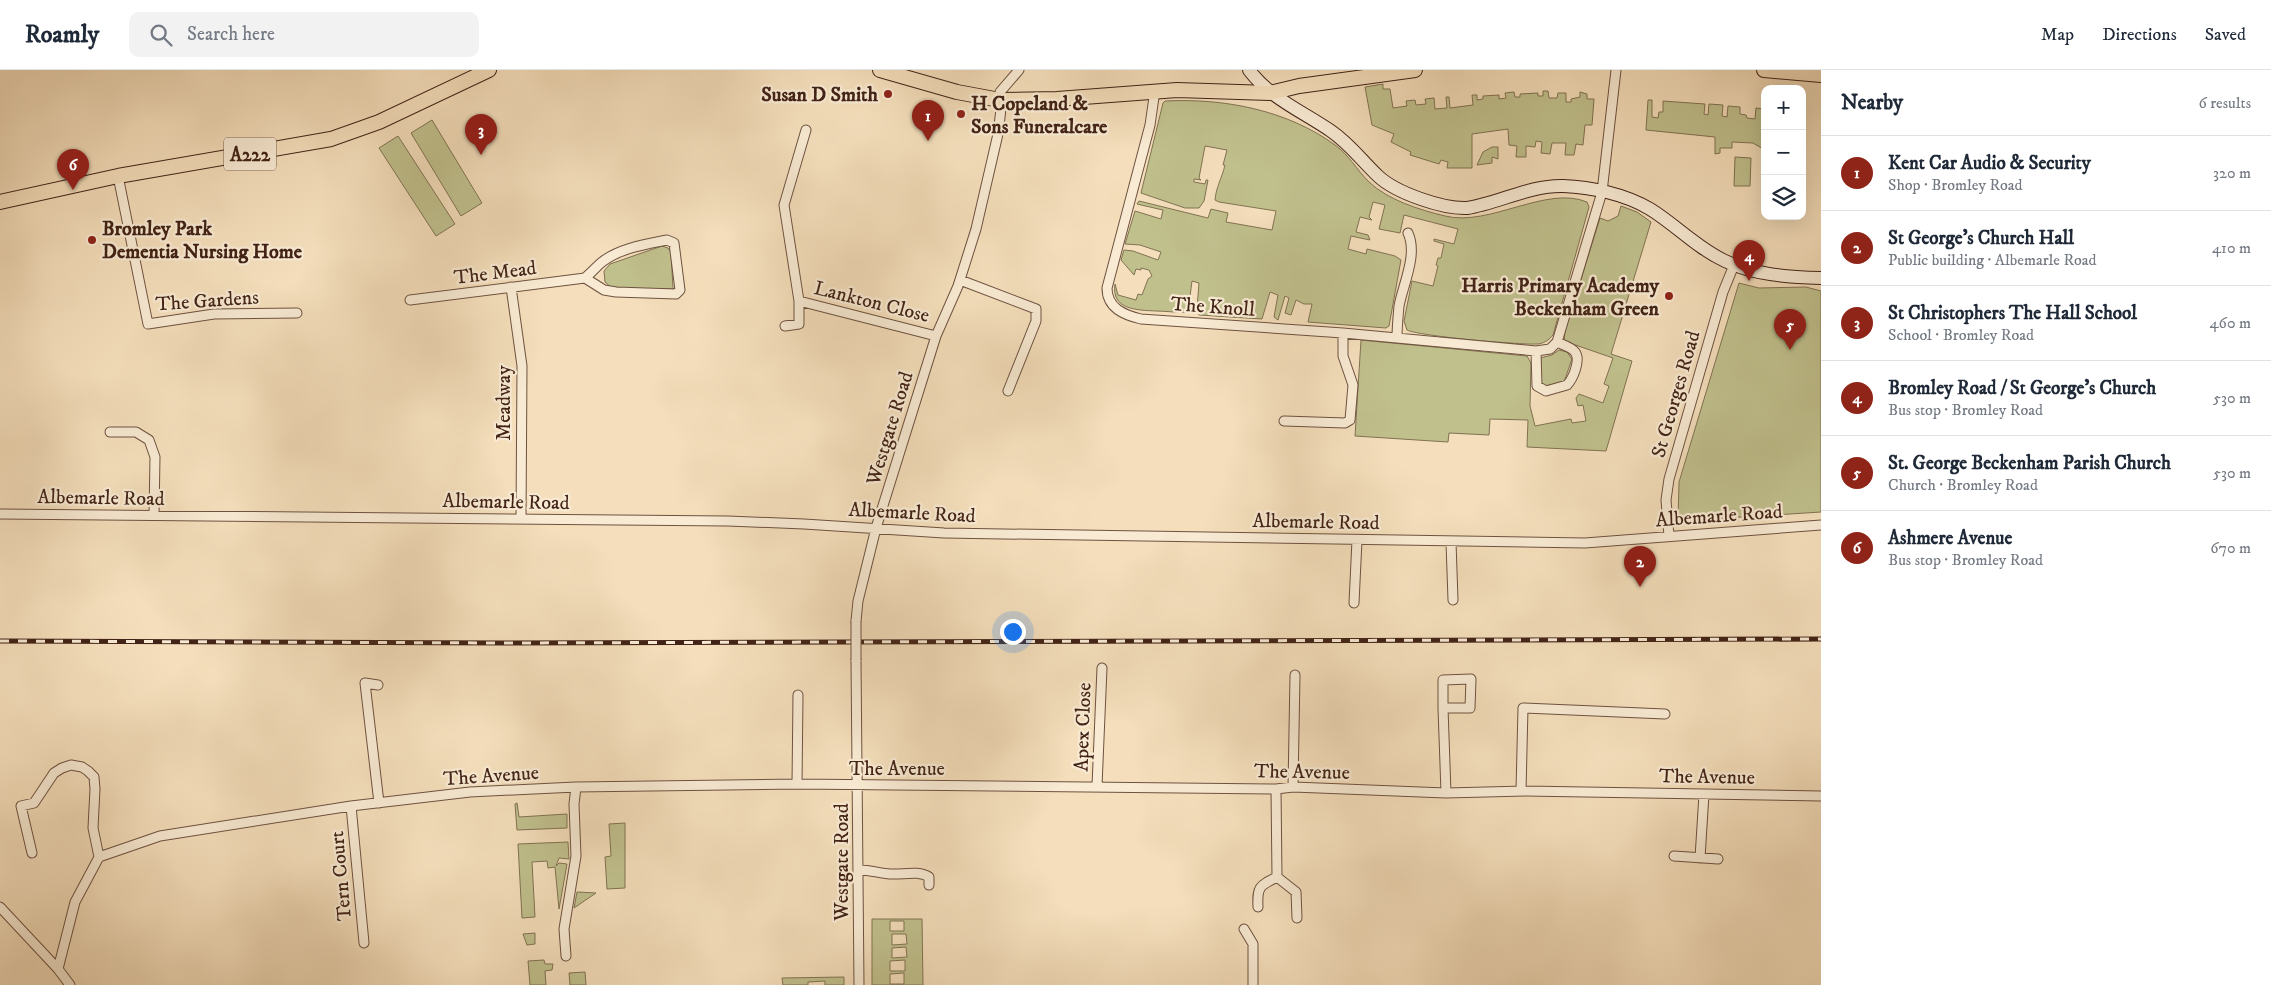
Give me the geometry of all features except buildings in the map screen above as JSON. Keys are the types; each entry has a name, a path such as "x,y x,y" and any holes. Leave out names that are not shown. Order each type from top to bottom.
{"main road":[{"name":"A222","path":"0,202 118,176 331,139 379,122 489,70"},
{"path":"880,70 957,92 1000,100 1074,98 1155,90 1270,93 1339,75 1415,70"},
{"path":"1249,70 1270,93 1339,137 1382,180 1422,198 1461,208 1553,186 1572,186 1602,192 1623,197 1650,210 1709,252 1734,265 1772,274 1821,278"},
{"path":"1764,70 1821,75"}],"street":[{"path":"1000,100 1000,92 1019,70"},
{"path":"1536,351 1537,386 1546,390 1567,386 1577,364 1576,354 1574,350 1557,342 1602,192 1616,70"},
{"name":"The Knoll","path":"1155,90 1150,125 1107,288 1111,302 1122,313 1141,319 1343,333 1536,351 1550,349 1557,342"},
{"name":"Westgate Road","path":"859,985 856,674 858,601 876,528 936,336 960,280 976,228 998,134 1000,100"},
{"name":"Lankton Close","path":"785,326 799,324 799,301 784,205 806,130"},
{"name":"The Gardens","path":"118,176 148,324 214,314 297,313"},
{"path":"1397,338 1398,313 1411,253 1408,233"},
{"path":"667,240 674,243 680,290 676,294 616,292 604,290 585,278 604,260 636,247 667,240"},
{"name":"St Georges Road","path":"1669,536 1666,500 1668,479 1723,292 1734,265"},
{"name":"The Mead","path":"410,300 585,278"},
{"path":"960,280 1036,309 1036,321 1008,391"},
{"name":"Meadway","path":"511,287 522,366 521,519"},
{"name":"Lankton Close","path":"799,301 936,336"},
{"path":"1284,421 1345,423 1350,420 1353,385 1343,356 1343,333"},
{"path":"110,432 136,432 149,440 153,448 154,515"},
{"name":"Albemarle Road","path":"0,514 723,521 944,533 1585,543 1821,525"},
{"path":"1354,603 1357,540"},
{"path":"1451,542 1453,600"},
{"name":"Apex Close","path":"1097,786 1102,668"},
{"path":"1293,787 1295,675"},
{"path":"1443,708 1470,708 1471,679 1442,680 1446,794"},
{"path":"378,685 365,683 379,802"},
{"path":"797,784 798,695"},
{"path":"1521,791 1523,708 1665,714"},
{"path":"32,853 21,806 34,803 54,773 71,765 82,766 94,777 96,789 93,828 99,857 75,902 58,969"},
{"name":"The Avenue","path":"99,857 160,836 351,806 470,792 576,787 797,784 1276,789 1293,787 1446,794 1521,791 1821,796"},
{"path":"566,956 564,929 576,856 574,804 576,787"},
{"path":"1276,789 1277,877"},
{"path":"1700,858 1704,794"},
{"name":"Tern Court","path":"351,806 364,942"},
{"path":"1674,856 1718,859"},
{"path":"859,870 877,870 889,874 923,874 929,877 929,885"},
{"path":"1258,907 1257,892 1259,888 1277,877"},
{"path":"1277,877 1296,892 1297,918"},
{"path":"0,907 58,969 70,985"},
{"path":"1244,929 1253,944 1254,985"}],"green space":[{"path":"1383,84 1383,89 1390,89 1393,108 1407,106 1406,101 1415,100 1416,105 1426,104 1425,99 1434,98 1435,109 1447,108 1446,97 1449,97 1450,108 1473,105 1472,95 1477,95 1477,100 1483,99 1483,96 1499,95 1499,99 1506,98 1505,93 1514,92 1515,97 1520,97 1520,94 1538,93 1538,96 1543,96 1543,91 1548,91 1549,98 1557,98 1558,93 1566,93 1566,102 1571,102 1571,99 1580,97 1580,92 1587,94 1587,99 1594,99 1592,125 1585,125 1583,145 1576,144 1574,155 1565,155 1566,143 1552,143 1550,154 1541,153 1542,142 1536,141 1535,147 1526,146 1526,157 1516,157 1517,146 1509,145 1508,129 1472,134 1472,168 1447,168 1448,162 1441,160 1439,164 1410,155 1411,152 1391,142 1394,134 1372,125 1365,87"},
{"path":"1648,100 1652,100 1652,117 1658,118 1659,112 1663,112 1663,101 1705,104 1704,114 1708,115 1709,104 1723,105 1722,116 1727,117 1728,106 1740,107 1740,114 1746,115 1747,118 1755,119 1756,108 1761,109 1761,148 1753,143 1732,142 1732,148 1720,148 1720,153 1715,154 1715,137 1646,130"},
{"path":"1165,101 1232,104 1276,115 1296,123 1335,145 1349,158 1369,182 1385,194 1415,207 1445,216 1462,218 1480,216 1554,199 1571,198 1587,202 1589,207 1553,335 1541,343 1527,344 1448,337 1407,330 1404,321 1412,281 1433,286 1438,266 1436,265 1438,258 1441,258 1444,244 1434,241 1434,239 1454,244 1458,229 1404,215 1400,233 1379,229 1385,205 1373,202 1369,217 1372,220 1360,217 1356,232 1368,235 1370,240 1351,236 1348,249 1366,254 1367,249 1395,256 1401,260 1389,326 1386,328 1308,322 1312,304 1304,304 1296,300 1291,315 1285,313 1289,298 1285,296 1278,320 1274,317 1278,295 1270,292 1262,319 1199,315 1197,309 1199,283 1192,281 1188,312 1141,310 1121,304 1115,293 1115,284 1118,295 1136,300 1138,294 1142,295 1148,279 1152,276 1149,270 1141,268 1141,270 1136,269 1134,275 1121,260 1124,250 1133,251 1158,260 1161,252 1140,245 1125,244 1135,211 1161,219 1163,210 1137,204 1139,201 1208,218 1211,209 1228,213 1226,222 1272,230 1276,211 1215,200 1225,165 1223,165 1227,150 1205,146 1199,178 1201,180 1194,179 1194,182 1205,184 1206,180 1208,180 1204,201 1199,208 1185,208 1141,193"},
{"path":"432,120 482,203 461,216 411,133"},
{"path":"398,136 455,224 436,236 379,148"},
{"path":"1492,147 1498,147 1498,159 1492,157 1492,163 1477,165 1483,152"},
{"path":"1735,157 1751,158 1750,186 1734,186"},
{"path":"1621,206 1637,212 1651,222 1611,354 1632,361 1606,451 1527,447 1528,420 1490,419 1489,435 1449,433 1448,442 1355,436 1361,340 1527,356 1531,363 1530,406 1535,426 1571,419 1572,423 1586,421 1583,405 1578,406 1576,398 1579,394 1603,403 1609,386 1604,384 1613,358 1564,341 1565,331 1600,218 1608,221 1618,216"},
{"path":"662,246 668,248 671,252 673,289 613,289 605,282 604,271 610,264"},
{"path":"1739,283 1759,288 1806,287 1821,291 1821,512 1680,521 1678,520 1679,482"},
{"path":"1559,350 1567,352 1572,359 1564,382 1545,386 1541,384 1540,358 1552,355"},
{"path":"517,803 519,817 567,814 567,828 517,830 515,804"},
{"path":"625,823 625,888 607,889 605,857 611,856 609,824"},
{"path":"568,842 569,859 559,858 556,866 559,863 567,864 559,909 555,867 548,868 547,861 532,862 535,917 522,918 518,844"},
{"path":"577,892 596,893 574,908"},
{"path":"872,919 922,919 923,985 872,985","holes":["890,921 904,921 904,931 890,931","892,934 906,934 907,944 892,945","906,947 907,957 892,958 892,948","905,960 905,971 890,971 890,961","904,973 904,984 890,984 890,974"]},
{"path":"535,933 535,944 527,945 523,934"},
{"path":"544,960 545,964 553,964 552,970 545,971 546,985 530,985 528,961"},
{"path":"585,972 586,985 570,985 569,973"},
{"path":"844,977 844,985 825,985 825,981 808,982 808,985 783,985 782,978"}],"railway":[{"path":"0,641 505,643 1821,639"}],"place":[{"name":"Susan D Smith","path":"888,94"},
{"name":"H Copeland & Sons Funeralcare","path":"961,114"},
{"name":"Kent Car Audio & Security","path":"928,141"},
{"name":"St Christophers The Hall School","path":"481,155"},
{"name":"Ashmere Avenue","path":"73,190"},
{"name":"Bromley Park Dementia Nursing Home","path":"92,240"},
{"name":"Bromley Road / St George's Church","path":"1749,281"},
{"name":"Harris Primary Academy Beckenham Green","path":"1669,296"},
{"name":"St. George Beckenham Parish Church","path":"1790,350"},
{"name":"St George's Church Hall","path":"1640,587"}]}
